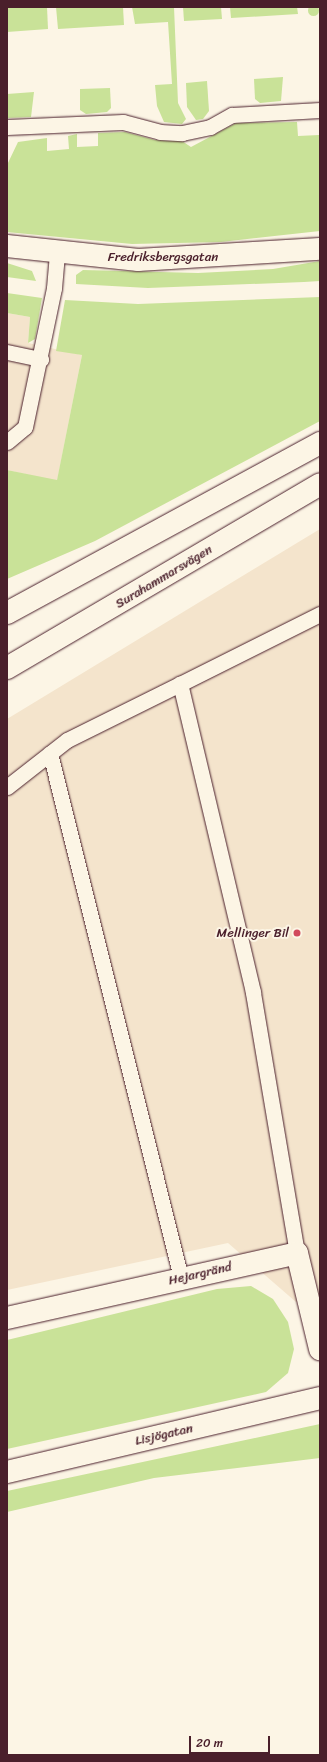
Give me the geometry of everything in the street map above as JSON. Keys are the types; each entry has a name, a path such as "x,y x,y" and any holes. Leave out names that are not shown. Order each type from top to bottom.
{"street":[{"name":"Fredriksbergsgatan","path":"7,246 57,254 138,260 320,249"},
{"path":"7,613 320,443"},
{"name":"Surahammarsvägen","path":"7,668 320,484"},
{"path":"297,1253 320,1349"},
{"name":"Hejargränd","path":"7,1318 297,1253"},
{"name":"Lisjögatan","path":"7,1472 320,1398"}],"lane":[{"path":"7,127 123,122 160,132 182,133 210,127 232,115 320,110"},
{"path":"7,442 25,427 41,359 57,254"},
{"path":"7,352 41,359"},
{"path":"7,787 67,740 320,614"},
{"path":"180,684 253,992 297,1253"},
{"path":"50,753 181,1278"}],"shaded area":[{"path":"7,313 30,317 28,343 82,355 57,481 7,470"},
{"path":"320,529 320,1296 296,1302 228,1243 7,1290 7,719"}],"green space":[{"path":"311,5 315,5 317,6 317,14 311,15 308,12 308,8"},
{"path":"7,7 47,7 48,29 7,32"},
{"path":"56,7 123,7 124,25 58,29"},
{"path":"132,7 174,7 178,103 186,119 182,124 164,122 157,106 155,85 172,84 168,22 135,24"},
{"path":"183,7 221,7 222,19 184,21"},
{"path":"230,7 297,7 298,14 231,18"},
{"path":"283,77 281,101 260,103 255,99 254,79"},
{"path":"207,81 209,111 203,119 196,120 187,107 186,83"},
{"path":"110,88 111,108 107,112 86,114 80,110 80,89"},
{"path":"34,92 31,117 7,118 7,94"},
{"path":"320,118 320,231 221,242 132,244 7,232 7,165 18,142 47,138 47,151 69,149 68,136 77,134 77,147 98,146 98,133 125,132 155,140 182,141 191,147 236,123 297,122 298,136 319,135"},
{"path":"320,261 320,281 148,288 76,284 76,275 83,270 198,273 273,269"},
{"path":"7,263 32,271 36,281 7,277"},
{"path":"7,293 42,298 35,339 28,343 30,317 7,313"},
{"path":"320,297 320,421 95,541 7,579 7,470 57,480 82,355 56,351 65,300 138,304"},
{"path":"251,1286 273,1299 288,1322 294,1349 288,1373 266,1392 7,1449 7,1340 217,1289"},
{"path":"320,1424 320,1458 154,1478 7,1512 7,1491"}],"place":[{"name":"Mellinger Bil","path":"297,933"}]}
